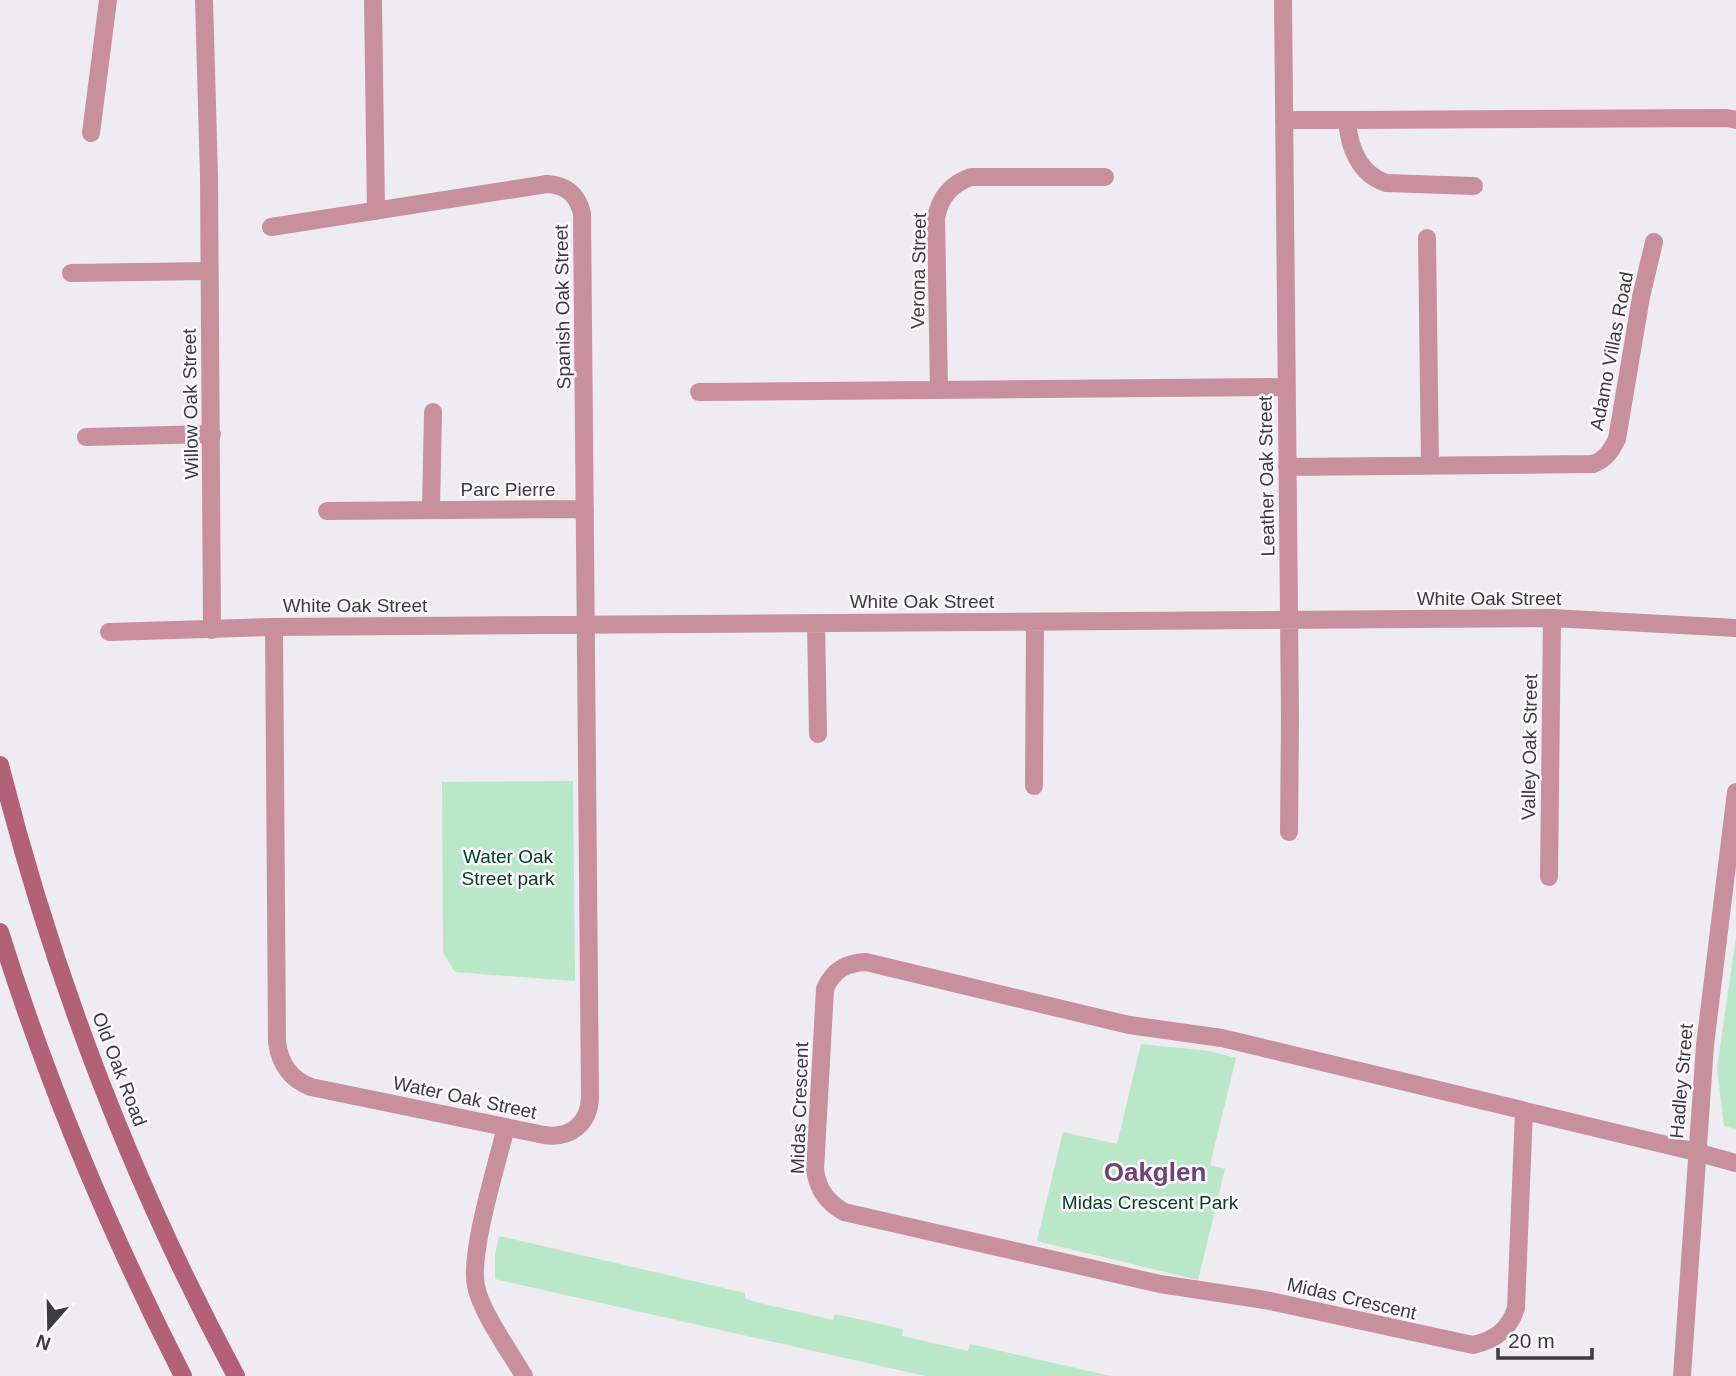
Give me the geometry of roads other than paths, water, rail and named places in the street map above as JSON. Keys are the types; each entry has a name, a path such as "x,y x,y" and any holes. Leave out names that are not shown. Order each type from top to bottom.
{"main road":[{"name":"Old Oak Road","path":"0,765 66,987 115,1114 167,1238 236,1376"},
{"path":"0,932 62,1110 104,1212 183,1376"}],"street":[{"path":"91,133 108,0"},
{"name":"Willow Oak Street","path":"204,0 209,176 212,630"},
{"path":"373,0 376,211"},
{"name":"Leather Oak Street","path":"1283,0 1289,832"},
{"path":"1284,120 1736,120"},
{"path":"1347,120 1355,155 1367,173 1376,180 1386,183 1474,186"},
{"name":"Verona Street","path":"939,390 936,218 943,197 960,181 971,177 1105,177"},
{"name":"Spanish Oak Street","path":"271,227 547,184 567,189 575,196 582,213 586,625"},
{"path":"1427,238 1430,465"},
{"name":"Adamo Villas Road","path":"1287,467 1593,464 1608,455 1617,439 1641,297 1654,242"},
{"path":"71,274 208,271"},
{"path":"699,392 1286,387"},
{"name":"Parc Pierre","path":"431,510 433,412"},
{"path":"86,437 212,434"},
{"name":"Parc Pierre","path":"327,511 585,509"},
{"name":"White Oak Street","path":"109,632 274,627 1552,618 1736,628"},
{"name":"Valley Oak Street","path":"1549,877 1552,618"},
{"path":"1034,786 1035,622"},
{"path":"816,623 818,734"},
{"name":"Water Oak Street","path":"274,627 276,1028 279,1055 290,1074 311,1087 561,1136 582,1123 590,1106 586,625"},
{"name":"Hadley Street","path":"1682,1376 1696,1152 1709,1006 1736,792"},
{"name":"Midas Crescent","path":"1524,1111 1516,1308 1503,1332 1473,1345 1265,1300 1160,1284 844,1212 822,1193 815,1170 825,989 838,970 854,962 866,962 1129,1025 1223,1038 1696,1152 1736,1163"},
{"path":"506,1127 484,1217 474,1275 481,1301 524,1376"}],"district":[{"name":"Oakglen","path":"1155,1172"}],"park label":[{"name":"Water Oak Street park","path":"508,867"},
{"name":"Midas Crescent Park","path":"1150,1202"}]}
